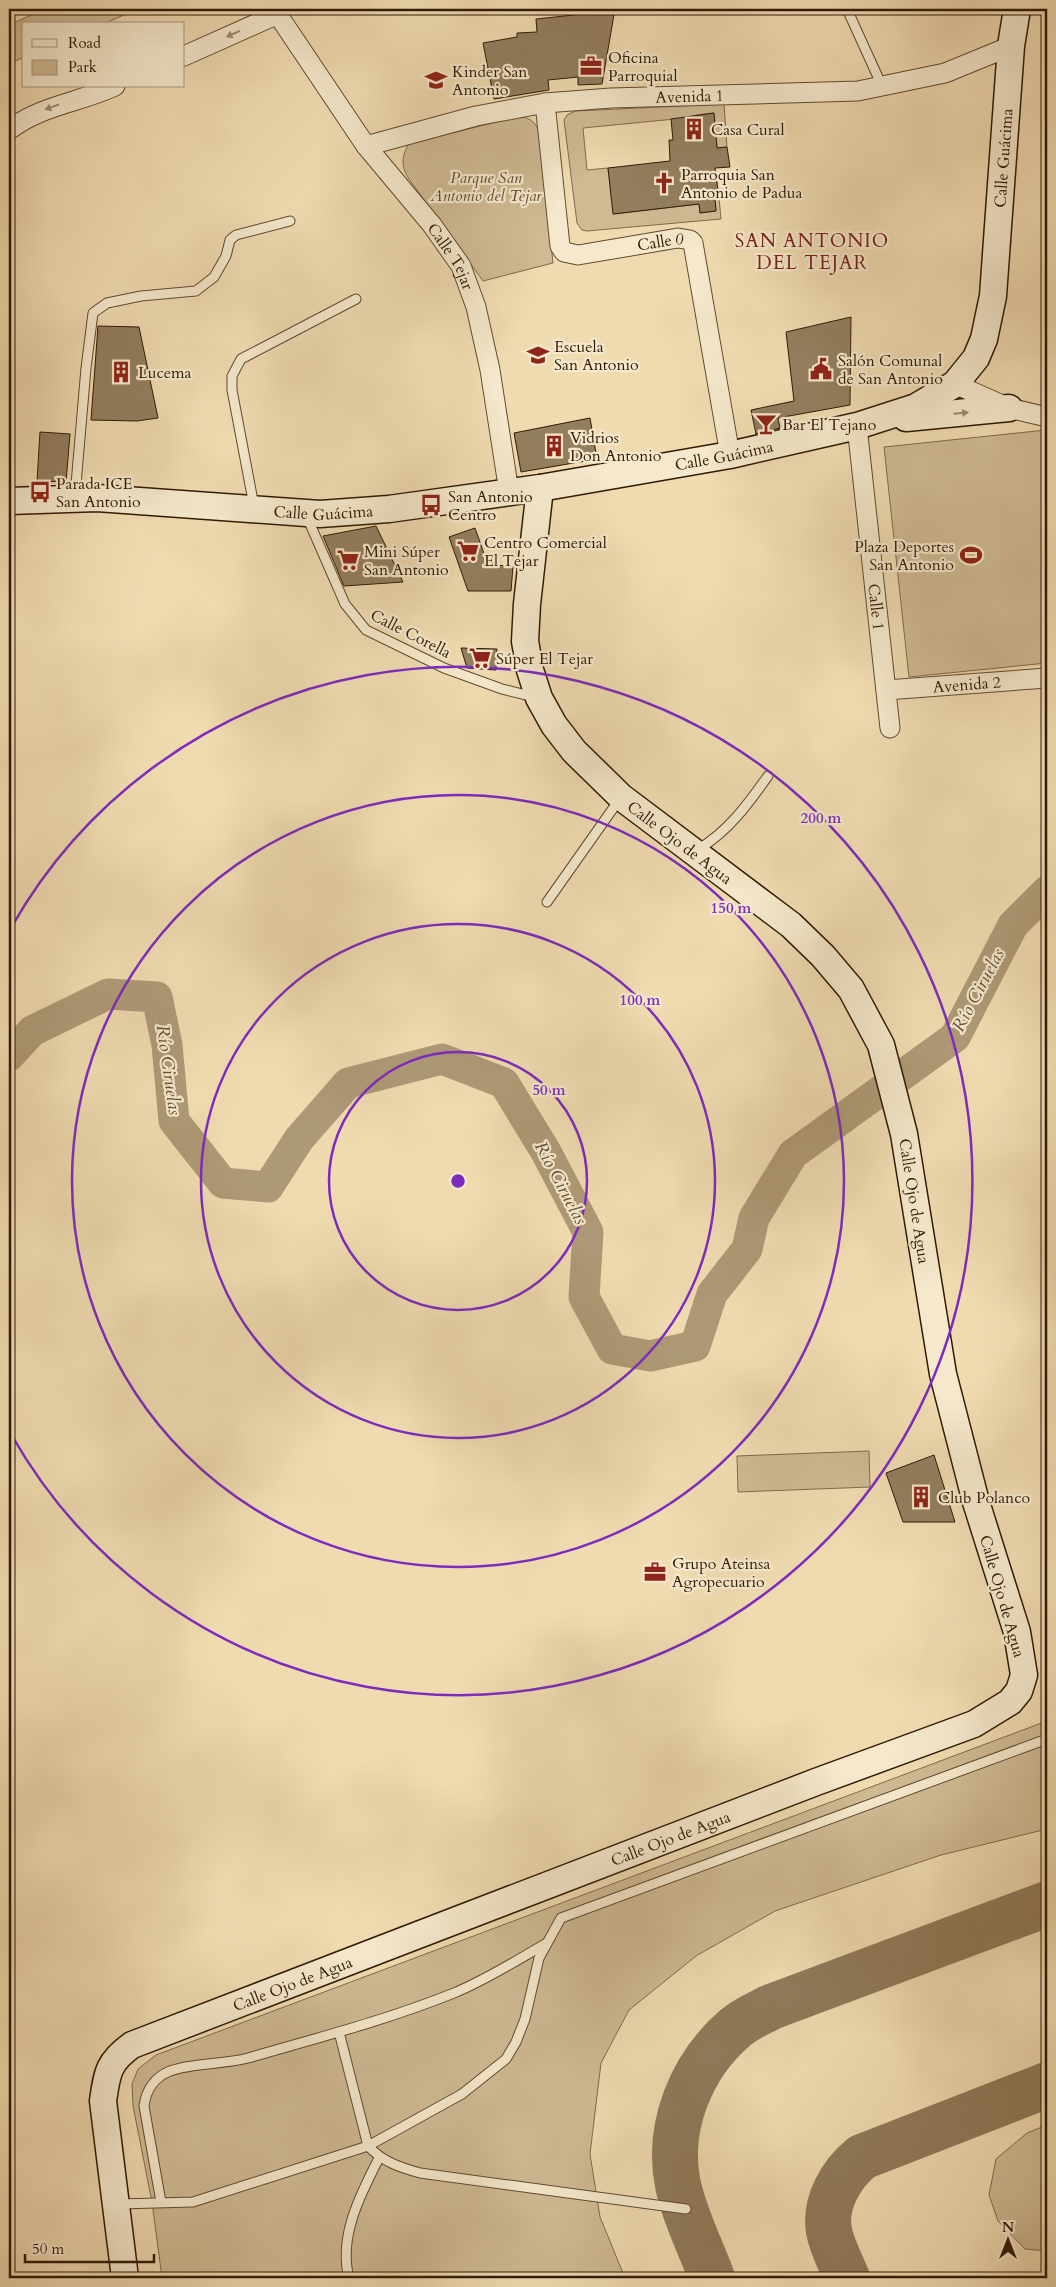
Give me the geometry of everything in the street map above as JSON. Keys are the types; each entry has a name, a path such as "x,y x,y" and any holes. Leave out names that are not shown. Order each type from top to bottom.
{"main road":[{"name":"Calle Guácima","path":"9,501 97,498 305,513 389,510 540,488 730,455 868,423 916,407 955,384 976,358 984,339 992,296 1011,46 1017,9"},
{"path":"868,423 1009,408"},
{"name":"Calle Ojo de Agua","path":"125,2278 103,2101 107,2073 112,2063 132,2045 816,1782 974,1724 1010,1702 1019,1691 1024,1675 1023,1657 1017,1632 976,1502 946,1383 900,1115 881,1045 851,989 823,956 791,925 621,798 574,750 554,725 539,698 530,670 525,641 527,604 540,488"}],"street":[{"path":"185,56 276,11"},
{"name":"Calle Tejar","path":"276,11 366,146 432,225 461,266 469,282 490,370 509,492"},
{"name":"Avenida 1","path":"366,146 485,114 545,104 611,98 858,91 945,73 1011,46"},
{"path":"9,130 27,116 109,88"},
{"name":"Calle 0","path":"545,104 560,246 564,252 578,255 678,238 685,238 693,243 730,455"},
{"path":"955,384 1009,408 1047,417"},
{"name":"Calle 1","path":"868,423 890,728"},
{"name":"Avenida 2","path":"886,690 1047,678"}],"lane":[{"path":"847,9 882,86"},
{"path":"75,499 86,368 93,313 107,303 132,297 196,291 214,277 226,256 230,240 236,235 290,221"},
{"path":"255,509 232,390 232,376 241,359 356,299"},
{"name":"Calle Corella","path":"305,513 345,604 366,630 444,668 502,689 539,698"},
{"path":"693,853 717,838 748,804 768,776"},
{"path":"548,902 621,798"},
{"path":"117,2204 193,2202 368,2146 462,2094 506,2059 516,2042 525,2019 539,1958 561,1918 1047,1739"},
{"path":"160,2202 144,2106 145,2094 153,2082 168,2072 198,2065 244,2059 339,2032 455,1993 547,1943"},
{"path":"339,2032 368,2146 379,2158 420,2173 686,2209"},
{"path":"349,2278 348,2236 357,2200 379,2158"}],"green space":[{"path":"45,9 138,9 108,22 22,22 22,58 9,64 9,25"},
{"path":"724,104 727,147 717,148 714,113 696,115 695,117 583,128 587,170 608,168 614,214 699,204 700,213 716,211 715,199 719,198 721,219 582,230 577,223 564,120 567,115 575,111"},
{"name":"Parque San Antonio del Tejar","path":"516,117 524,117 530,120 536,125 539,132 553,263 483,281 409,179 404,170 403,157 409,144"},
{"name":"Plaza Deportes San Antonio","path":"1046,430 1047,663 909,677 884,447"},
{"path":"869,1451 870,1487 738,1492 737,1456"},
{"path":"1047,1721 1047,1829 941,1855 775,1911 696,1956 629,2010 601,2063 590,2154 600,2217 625,2278 162,2278 152,2202 133,2106 132,2084 138,2069 156,2055"},
{"path":"1047,2125 1047,2251 1025,2249 998,2221 989,2195 996,2159 1027,2133"}],"building":[{"path":"575,9 615,9 602,84 578,85 578,77 548,80 549,90 494,99 483,43 517,37 517,33 537,32 536,19 574,15"},
{"name":"Parroquia San Antonio de Padua","path":"714,113 717,148 727,147 730,167 715,168 719,198 715,199 716,211 700,213 699,204 613,214 608,168 670,161 669,140 673,140 671,119"},
{"name":"Salón Comunal de San Antonio","path":"851,317 850,405 778,418 780,428 756,434 751,410 794,401 786,332"},
{"name":"Lucema","path":"98,326 139,327 158,418 137,421 91,420"},
{"path":"590,418 597,459 521,472 514,433"},
{"path":"40,432 70,434 66,482 37,481"},
{"path":"376,526 403,582 344,586 323,536"},
{"name":"Centro Comercial El Tejar","path":"475,528 488,565 513,566 511,591 468,591 449,537"},
{"name":"Súper El Tejar","path":"461,648 497,649 496,670 467,668"},
{"name":"Club Polanco","path":"934,1455 955,1522 903,1522 886,1473"}],"waterway":[{"name":"Río Ciruelas","path":"9,1056 32,1031 108,994 157,997 167,1045 174,1121 223,1183 268,1187 299,1139 348,1083 442,1059 504,1083 546,1152 588,1232 584,1297 612,1349 650,1356 695,1346 712,1294 747,1249 754,1218 793,1154 955,1037 1013,925 1047,891"}],"taxiway":[{"path":"712,2278 681,2197 675,2163 679,2120 686,2099 694,2079 719,2043 739,2025 771,2007 1047,1904"},
{"path":"847,2278 832,2243 828,2220 829,2210 836,2190 854,2164 862,2157 1047,2085"}],"place":[{"name":"Oficina Parroquial","path":"591,66"},
{"name":"Kinder San Antonio","path":"436,80"},
{"name":"Casa Cural","path":"694,129"},
{"name":"Parroquia San Antonio de Padua","path":"664,183"},
{"name":"Escuela San Antonio","path":"538,355"},
{"name":"Salón Comunal de San Antonio","path":"821,369"},
{"name":"Lucema","path":"121,372"},
{"name":"Bar El Tejano","path":"766,424"},
{"name":"Vidrios Don Antonio","path":"554,446"},
{"name":"Parada ICE San Antonio","path":"40,492"},
{"name":"San Antonio Centro","path":"431,505"},
{"name":"Centro Comercial El Tejar","path":"468,551"},
{"name":"Plaza Deportes San Antonio","path":"971,555"},
{"name":"Mini Súper San Antonio","path":"348,560"},
{"name":"Súper El Tejar","path":"480,658"},
{"name":"Club Polanco","path":"921,1497"},
{"name":"Grupo Ateinsa Agropecuario","path":"655,1572"}],"district":[{"name":"SAN ANTONIO DEL TEJAR","path":"812,251"}]}
